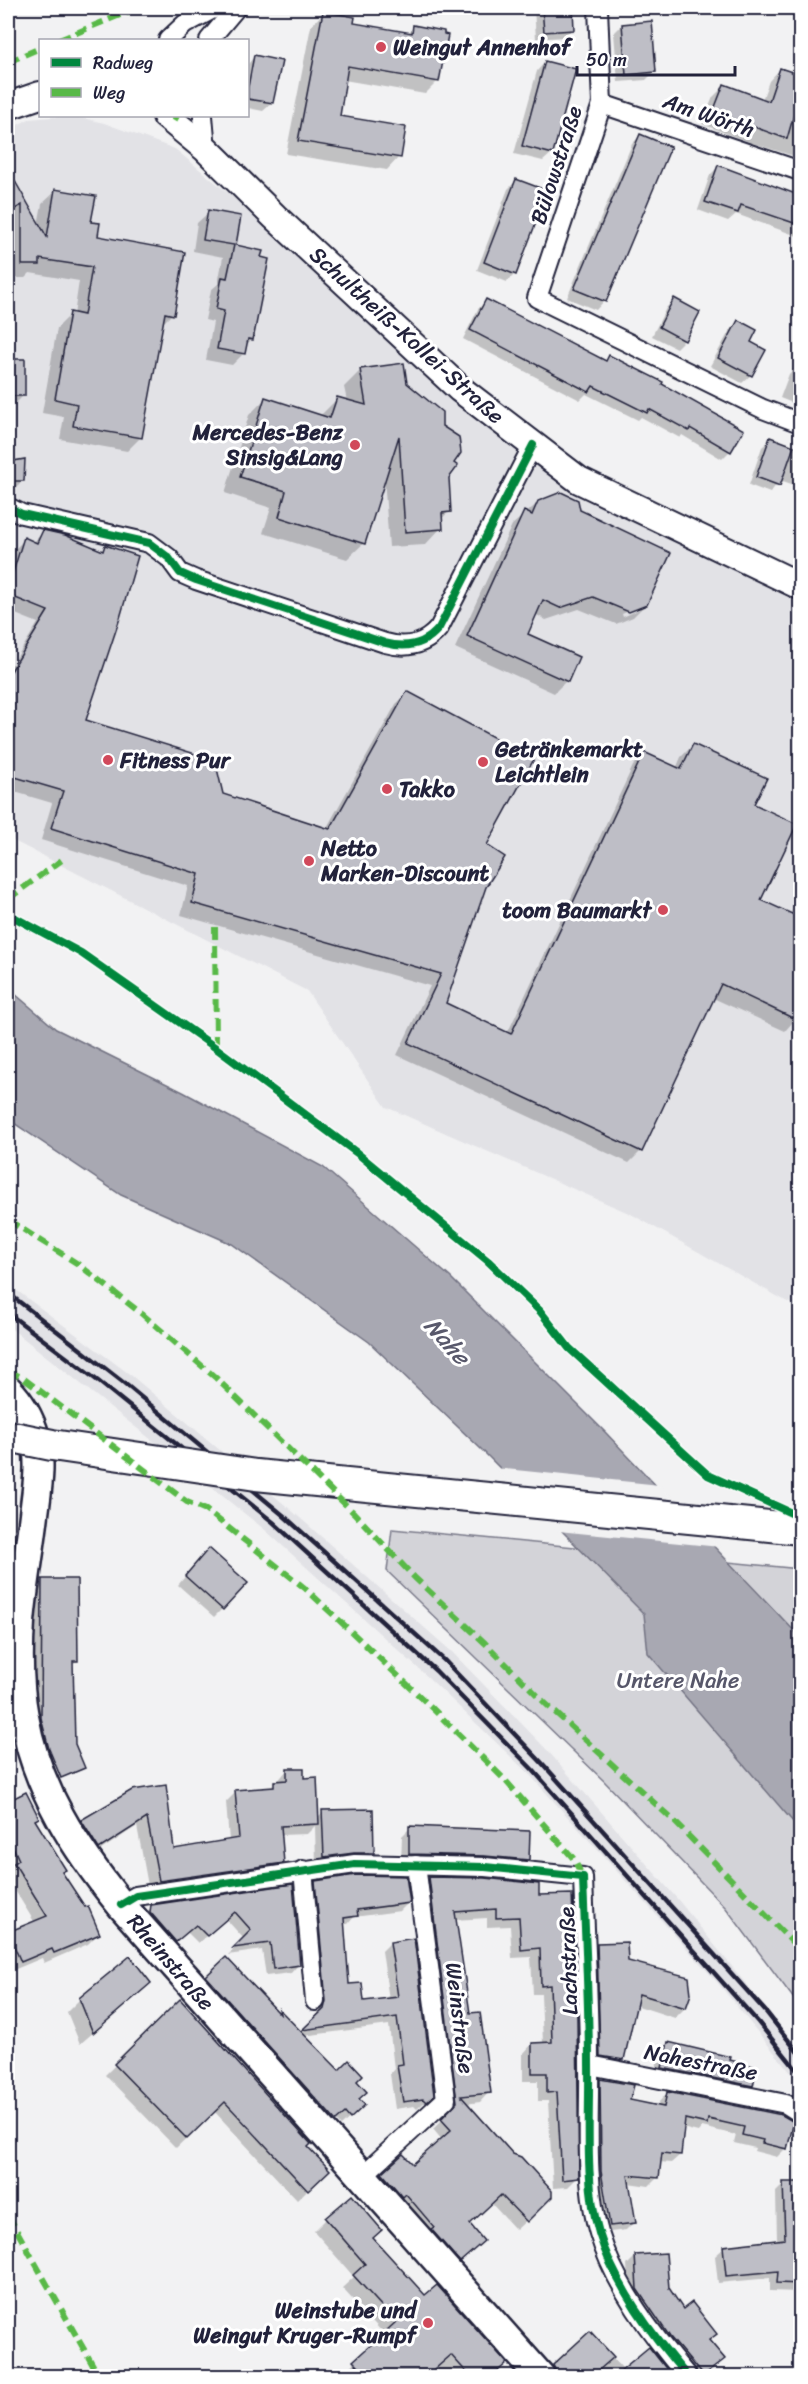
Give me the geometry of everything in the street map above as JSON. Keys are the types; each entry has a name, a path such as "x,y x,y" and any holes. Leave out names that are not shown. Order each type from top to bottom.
{"highway":[{"path":"8,1436 99,1453 256,1475 801,1529"}],"main road":[{"path":"8,106 39,95"},
{"name":"Schultheiß-Kollei-Straße","path":"167,117 206,148 275,217 460,389 579,480 801,586"},
{"name":"Rheinstraße","path":"8,1390 23,1411 35,1438 39,1475 21,1622 19,1671 24,1717 33,1756 47,1795 65,1829 87,1863 120,1905 540,2376"}],"street":[{"path":"169,39 185,24 215,8"},
{"path":"210,39 236,8"},
{"name":"Bülowstraße","path":"598,8 602,104 537,298 763,409 801,423"},
{"name":"Am Wörth","path":"602,104 801,171"},
{"path":"203,117 206,148"},
{"path":"8,507 22,514 149,543 169,558 180,573 196,580 385,644 397,647 417,645 432,637 439,628 533,445"},
{"name":"Lachstraße","path":"120,1905 136,1896 354,1864 485,1867 583,1877 590,2065 590,2159 599,2232 612,2264 644,2321 687,2376"},
{"name":"Weinstraße","path":"361,2177 446,2099 416,1864"},
{"path":"303,1870 315,2001"},
{"name":"Nahestraße","path":"590,2065 786,2104 801,2113"}],"shaded area":[{"path":"78,117 104,123 175,149 251,212 450,398 585,498 800,603 800,1309 631,1214 386,1107 307,991 8,838 8,130 29,119"},
{"path":"8,1284 132,1376 291,1510 452,1652 548,1751 679,1901 800,2051 800,2084 717,1982 529,1774 430,1679 264,1529 8,1326"}],"green space":[{"name":"Untere Nahe","path":"392,1529 800,1569 800,2007 726,1908 604,1781 387,1571"}],"water":[{"name":"Nahe","path":"8,988 56,1029 183,1092 323,1167 450,1277 606,1433 800,1637 800,1830 648,1653 644,1614 481,1449 369,1342 232,1244 121,1195 8,1119"}],"pier":[{"path":"495,1468 660,1485 720,1547 558,1531"}],"building":[{"path":"542,8 573,8 574,30 544,32"},
{"path":"323,11 355,17 354,23 412,33 413,25 444,31 444,34 448,35 439,82 348,66 340,116 406,127 401,158 298,141"},
{"path":"652,21 656,72 626,75 622,24"},
{"path":"254,55 282,61 273,103 249,99 249,82"},
{"path":"545,61 576,69 553,154 522,146"},
{"path":"780,68 801,75 801,105 797,104 787,139 713,112 724,84 769,101"},
{"path":"640,134 671,147 606,302 574,289"},
{"path":"718,165 801,196 801,215 797,224 741,205 738,213 705,202"},
{"path":"8,169 47,237 55,189 96,196 91,222 100,223 98,236 185,252 174,315 165,313 142,438 73,426 77,404 55,399 70,312 84,315 92,267 40,259 40,265 22,265 22,205 8,213"},
{"path":"516,179 548,191 516,275 484,262"},
{"path":"208,210 241,216 236,245 263,251 261,257 269,259 253,340 248,339 245,354 217,349 224,311 216,309 222,277 227,278 234,245 203,240"},
{"path":"674,298 700,312 685,341 659,327"},
{"path":"486,299 606,361 609,355 663,382 662,384 744,430 731,452 690,428 689,431 649,409 647,413 593,386 589,392 470,330"},
{"path":"738,320 757,330 751,342 766,350 752,376 718,358"},
{"path":"8,359 25,359 25,396 8,396"},
{"name":"Mercedes-Benz Sinsig&Lang","path":"404,363 407,383 442,412 442,426 459,437 461,453 454,463 458,466 449,478 451,512 442,513 443,529 405,532 399,436 365,544 279,517 286,491 240,477 265,397 330,418 337,397 366,405 360,369"},
{"path":"770,437 794,446 780,486 756,477"},
{"path":"25,459 24,481 8,481 8,462"},
{"path":"561,492 578,500 580,510 671,553 647,605 629,612 593,597 560,608 543,600 528,634 579,657 568,682 467,636 524,511 532,515 538,501"},
{"path":"43,530 65,535 103,551 105,545 138,556 86,720 215,760 223,794 330,829 407,691 534,759 487,845 505,857 486,887 446,1003 511,1034 644,752 681,769 693,744 767,778 754,804 797,824 761,900 801,918 801,1022 721,984 642,1152 408,1043 441,974 192,903 199,874 51,828 63,791 8,775 8,676 48,611 8,595 8,588 24,537 37,543"},
{"path":"209,1548 248,1583 223,1610 185,1576"},
{"path":"42,1579 77,1579 78,1661 73,1661 75,1744 85,1768 61,1778 49,1749 41,1718"},
{"path":"287,1768 304,1768 304,1778 317,1777 319,1824 281,1826 284,1863 159,1881 147,1818 99,1849 81,1820 132,1790 166,1785 174,1849 239,1838 235,1790 274,1787 274,1781 287,1780"},
{"path":"26,1792 39,1818 35,1820 66,1870 62,1872 85,1907 88,1906 100,1934 54,1953 52,1949 21,1962 8,1932 47,1916 14,1863 19,1860 8,1836 8,1801"},
{"path":"373,1809 374,1853 324,1857 322,1810"},
{"path":"409,1826 530,1831 529,1860 409,1854"},
{"path":"356,1875 406,1876 410,1903 357,1910 358,1916 344,1918 349,1984 362,1983 364,2001 398,1997 390,1942 414,1938 434,2095 426,2102 423,2099 403,2102 397,2065 403,2064 397,2017 302,2030 324,2009 326,2001 315,1881"},
{"path":"429,1877 484,1878 539,1884 539,1895 572,1894 577,2018 579,2178 562,2180 557,2092 547,2093 547,2073 532,2073 532,2043 552,2042 550,1985 541,1986 540,1948 521,1950 519,1917 496,1918 496,1909 455,1912 470,2013 480,2012 491,2093 461,2096 513,2154 521,2157 552,2191 552,2197 527,2222 501,2195 470,2224 484,2241 460,2262 431,2229 434,2227 406,2194 403,2197 382,2173 403,2154 413,2164 451,2130 441,2119 457,2102"},
{"path":"293,1884 300,1965 273,1969 270,1943 233,1948 251,1930 235,1912 207,1936 196,1925 176,1942 150,1912 151,1905"},
{"path":"627,1942 628,1961 689,1977 691,1994 686,2008 639,1994 624,2060 600,2056 597,1943"},
{"path":"130,1956 151,1983 93,2033 79,1998"},
{"path":"226,1957 280,2014 279,2009 339,2070 349,2060 363,2075 357,2081 367,2092 359,2099 365,2105 350,2119 345,2113 336,2121 206,1976"},
{"path":"180,1999 311,2144 308,2147 330,2170 308,2191 225,2102 187,2139 114,2064"},
{"path":"668,2042 731,2057 730,2060 757,2067 753,2086 662,2068"},
{"path":"600,2079 634,2085 630,2100 664,2107 667,2092 782,2115 794,2122 787,2149 742,2135 744,2127 708,2119 707,2124 685,2119 681,2155 662,2153 659,2178 628,2175 636,2223 610,2226 601,2171"},
{"path":"783,2182 801,2182 801,2284 777,2283 778,2271 726,2276 723,2246 785,2239"},
{"path":"352,2195 382,2230 373,2238 425,2295 437,2285 507,2363 492,2376 470,2376 451,2355 427,2376 368,2376 353,2361 396,2322 353,2275 365,2264 325,2218"},
{"path":"666,2253 669,2288 683,2309 692,2302 717,2334 709,2340 725,2359 703,2376 670,2337 637,2289 635,2255"},
{"path":"590,2331 614,2357 592,2376 559,2376 553,2365"},
{"path":"649,2347 672,2376 614,2376"}],"railway":[{"path":"8,1293 124,1383 283,1515 445,1661 542,1763 767,2013 800,2055"},
{"path":"8,1313 98,1381 273,1522 436,1671 533,1770 758,2022 800,2074"}],"marked path":[{"path":"61,39 137,8"},
{"path":"8,62 39,48"},
{"path":"174,121 176,117"},
{"path":"8,899 66,857"},
{"path":"215,927 216,1048"},
{"path":"8,1220 78,1264 142,1314 216,1378 354,1513 415,1578 545,1703 673,1820 800,1950"},
{"path":"8,1371 23,1378 187,1502 206,1510 306,1589 505,1780 573,1858 583,1877"},
{"path":"8,2215 99,2376"}],"cycle path":[{"path":"8,507 22,514 149,543 169,558 180,573 196,580 385,643 401,646 422,642 439,628 533,445"},
{"path":"8,914 81,953 216,1048 357,1153 488,1261 540,1311 569,1348 708,1475 800,1517"},
{"path":"121,1905 136,1896 355,1864 485,1867 583,1877 588,2017 589,2149 594,2214 606,2253 625,2291 648,2327 687,2376"}],"place":[{"name":"Weingut Annenhof","path":"381,47"},
{"name":"Mercedes-Benz Sinsig&Lang","path":"355,445"},
{"name":"Fitness Pur","path":"108,760"},
{"name":"Getränkemarkt Leichtlein","path":"483,762"},
{"name":"Takko","path":"387,789"},
{"name":"Netto Marken-Discount","path":"309,861"},
{"name":"toom Baumarkt","path":"663,910"},
{"name":"Weinstube und Weingut Kruger-Rumpf","path":"428,2323"}]}
